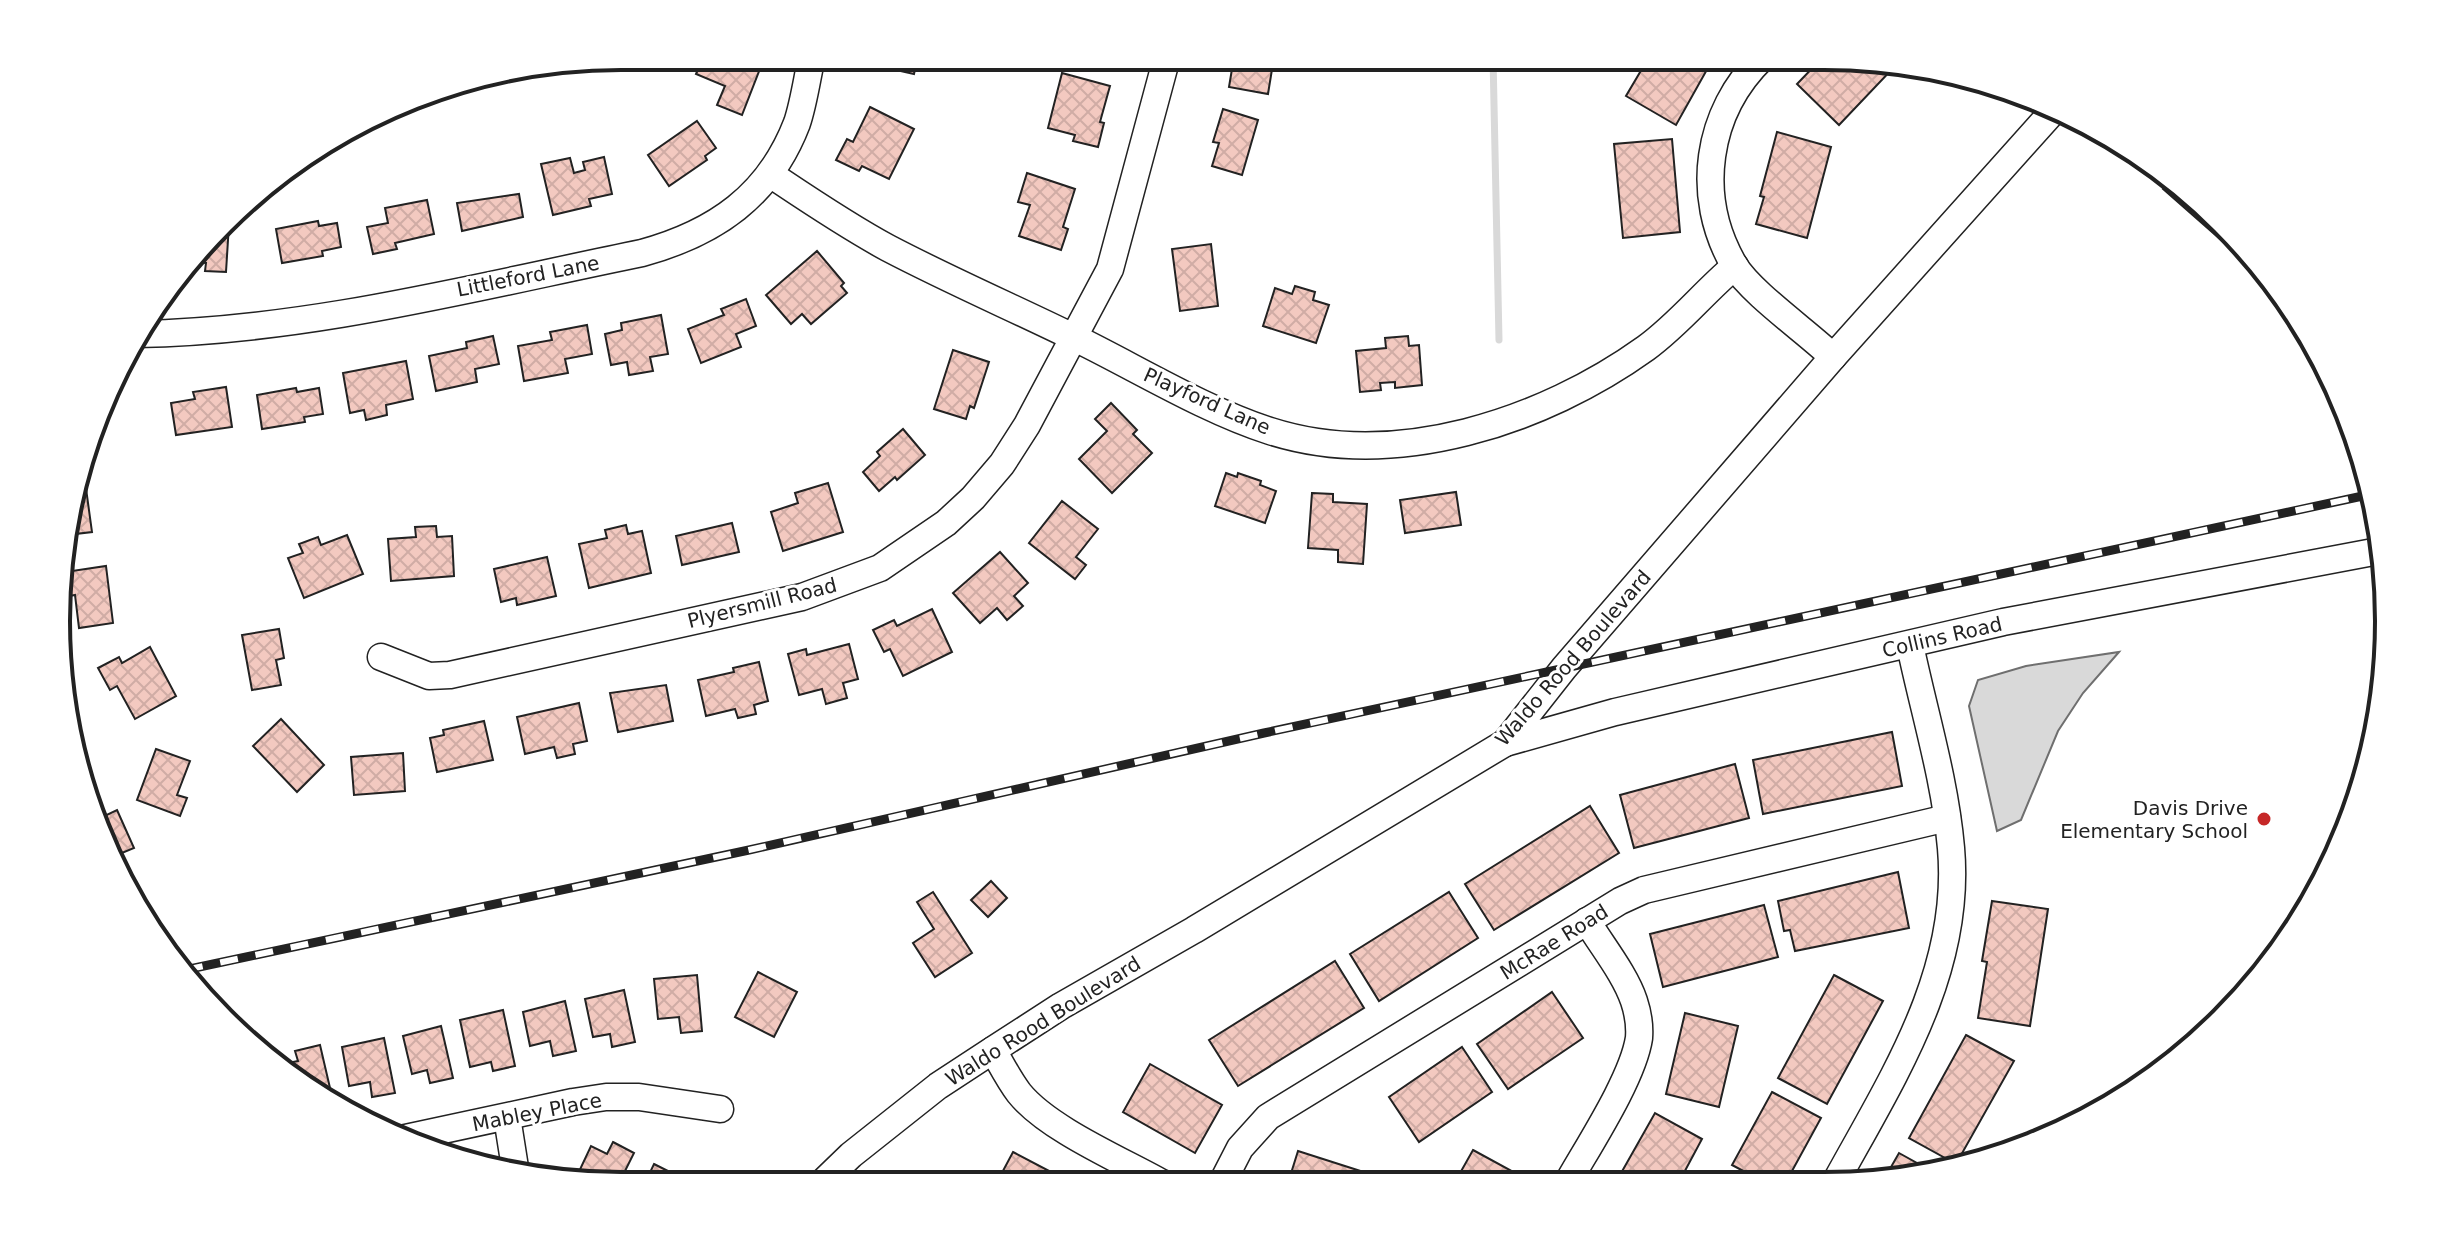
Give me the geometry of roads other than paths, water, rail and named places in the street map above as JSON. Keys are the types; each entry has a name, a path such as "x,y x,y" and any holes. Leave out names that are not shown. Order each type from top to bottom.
{"street":[{"name":"Littleford Lane","path":"151,333 228,329 320,318 679,243 700,233 741,203 770,174 798,120 809,70"},
{"name":"Plyersmill Road","path":"381,657 429,676 450,675 802,597 880,568 946,523 1002,464 1027,425 1110,269 1164,70"},
{"path":"1751,70 1727,104 1711,151 1712,206 1735,266 1761,294 1833,357"},
{"name":"Waldo Rood Boulevard","path":"833,1172 938,1086 1061,1006 1505,743 1564,668 1833,357 2047,118"},
{"name":"Playford Lane","path":"770,174 886,247 1220,410 1271,431 1338,443 1421,441 1469,432 1549,406 1648,346 1735,266"},
{"name":"Collins Road","path":"1505,743 1630,709 2003,622 2370,553"},
{"path":"1841,1172 1899,1067 1922,1017 1937,976 1948,927 1952,884 1947,818 1910,645"},
{"name":"McRae Road","path":"1228,1172 1240,1148 1268,1117 1587,921 1644,890 1947,818"},
{"path":"1573,1172 1634,1057 1640,1023 1633,998 1587,921"},
{"path":"993,1050 1019,1092 1033,1107 1055,1123 1142,1172"},
{"name":"Mabley Place","path":"422,1135 606,1097 639,1097 720,1109"},
{"path":"507,1117 514,1161"}],"waterway":[{"path":"1493,70 1499,340"}],"railway":[{"path":"194,968 749,850 1264,733 2360,497"}],"place":[{"name":"Davis Drive Elementary School","path":"2264,819"}]}
